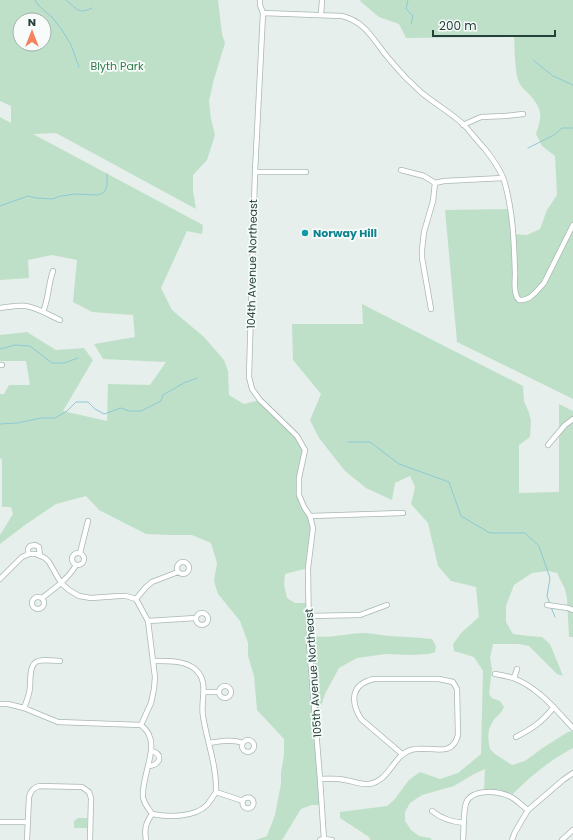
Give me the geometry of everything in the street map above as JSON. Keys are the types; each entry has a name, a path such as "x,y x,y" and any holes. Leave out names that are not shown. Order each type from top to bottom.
{"street":[{"name":"104th Avenue Northeast","path":"260,0 263,13 255,172 249,377 252,389 260,400 297,436 305,450 299,478 299,495 304,507"},
{"path":"321,14 322,0"},
{"path":"263,13 321,14 350,18 365,28 390,60 422,93 446,110 463,125 493,160 503,178 512,218 515,289 519,300 529,298 536,293 544,283 573,225"},
{"path":"463,125 481,117 523,114"},
{"path":"401,170 424,176 435,183 444,181 503,178"},
{"path":"255,172 306,172"},
{"path":"431,309 422,258 422,250 424,230 433,202 435,183"},
{"path":"43,312 47,302 49,284 53,270"},
{"path":"0,308 26,306 60,320"},
{"path":"548,445 565,425 573,419"},
{"name":"105th Avenue Northeast","path":"304,507 310,516 313,528 308,568 308,616 320,779 322,840"},
{"path":"310,516 403,514"},
{"path":"80,553 88,521"},
{"path":"28,554 28,549 30,546 36,545 39,547 40,556"},
{"path":"42,598 71,574 76,565 82,563 84,556 80,553 74,553 72,557 73,563 76,565"},
{"path":"0,579 22,557 28,554 36,554 45,558 49,562 61,583 74,593 91,598 126,596 136,599 148,622 155,677 151,703 141,725"},
{"path":"136,599 152,582 178,572"},
{"path":"308,616 360,615 388,605"},
{"path":"546,605 573,610"},
{"path":"148,622 196,618"},
{"path":"24,708 30,693 31,669 33,664 42,661 60,661"},
{"path":"0,704 8,704 24,708 58,722 141,725 149,735 151,743 151,751 143,789 146,806 152,814 171,816 197,812 206,806 216,792 216,779 203,715 203,681 195,669 186,664 153,661"},
{"path":"514,678 517,669"},
{"path":"495,674 514,678 530,687 554,708 573,728"},
{"path":"320,779 332,778 369,784 384,777 402,754 410,750 419,748 441,750 448,749 454,745 458,735 458,690 453,682 439,679 374,679 361,684 357,688 354,699 361,719 402,754"},
{"path":"204,692 219,692"},
{"path":"516,737 537,725 554,708"},
{"path":"209,742 236,740 243,743"},
{"path":"148,766 156,764 159,760 158,755 151,751"},
{"path":"512,840 528,810 562,780 573,773"},
{"path":"27,840 29,797 31,790 39,786 78,786 86,789 91,798 90,840"},
{"path":"216,792 242,801"},
{"path":"463,840 465,809 467,801 471,796 484,792 499,793 510,797 528,810"},
{"path":"432,811 444,819 464,823"},
{"path":"146,840 145,828 152,814"},
{"path":"0,822 28,822"},
{"path":"562,840 573,830"},
{"path":"322,840 332,840"}],"green space":[{"name":"Blyth Park","path":"0,0 218,0 222,34 225,43 209,101 215,135 207,160 193,175 193,191 196,209 56,133 33,134 203,225 202,234 187,231 161,288 172,310 204,337 224,360 228,371 229,395 244,404 260,400 297,436 305,450 299,478 299,495 313,528 308,568 285,574 284,584 287,598 295,603 308,603 309,635 322,637 368,633 386,636 432,639 436,646 435,652 429,654 386,654 357,658 339,668 325,694 316,721 322,805 312,805 301,809 282,840 256,840 267,836 275,815 281,784 284,739 257,710 254,676 248,656 248,643 240,621 218,594 214,581 217,563 211,543 192,535 146,534 99,510 86,496 56,504 0,544 0,535 13,514 11,507 2,507 0,394 4,394 9,385 30,385 26,361 0,361 0,335 27,332 56,350 84,348 93,360 63,411 107,421 108,384 150,385 166,362 103,359 94,344 135,337 133,315 92,312 73,302 77,260 52,255 28,260 29,278 0,280 0,117 11,123 11,106 0,101"},
{"path":"573,0 573,399 457,342 445,210 509,209 512,234 527,235 540,229 547,210 557,195 555,156 542,146 536,134 540,113 534,100 522,87 517,76 514,37 406,38 399,24 379,17 360,1"},
{"path":"362,304 523,386 524,401 531,421 530,437 519,445 519,493 559,492 559,404 573,411 573,637 569,637 565,589 557,573 548,571 532,573 514,585 506,606 506,622 513,634 542,637 550,644 563,676 557,674 529,646 519,644 493,644 490,658 492,669 489,694 492,698 500,701 504,707 490,726 488,735 490,749 512,765 525,761 568,732 573,731 573,748 540,770 510,797 484,792 485,769 454,786 422,795 410,803 405,812 405,821 411,830 419,836 430,838 432,840 370,840 369,837 340,818 340,812 387,806 394,800 409,780 420,772 440,779 458,773 481,754 483,671 474,657 454,651 453,644 462,632 479,617 476,587 451,581 438,566 428,523 411,504 415,487 410,476 395,483 392,500 366,488 345,471 319,438 310,420 321,394 293,360 292,324 363,324"},
{"path":"78,818 87,818 87,828 74,828 74,821"}],"waterway":[{"path":"35,0 38,5 52,17 62,30 71,45 79,67"},
{"path":"66,0 80,11 92,8"},
{"path":"408,0 406,9 413,16 411,24"},
{"path":"533,60 553,76 573,85"},
{"path":"528,148 554,135 562,128 573,128"},
{"path":"0,206 28,196 52,199 75,194 101,194 105,191 107,186 107,174"},
{"path":"0,349 15,345 30,346 52,363 64,363 78,358"},
{"path":"0,424 17,423 41,418 55,418 67,411 76,402 88,402 95,409 104,414 121,408 129,411 141,411 161,401 163,395 184,383 197,378"},
{"path":"348,442 370,442 399,464 449,482 461,516 490,533 525,533 539,546 550,578 547,596 550,604"},
{"path":"551,607 555,617"}],"place":[{"name":"Norway Hill","path":"305,233"}]}
